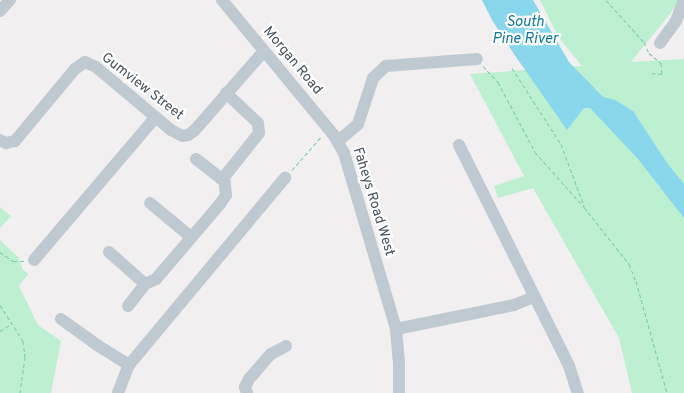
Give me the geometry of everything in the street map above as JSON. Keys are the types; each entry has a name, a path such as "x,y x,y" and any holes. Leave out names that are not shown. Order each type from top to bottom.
{"street":[{"path":"0,11 10,0"},
{"name":"Morgan Road","path":"222,0 338,140"},
{"path":"660,43 673,27 684,0"},
{"name":"Gumview Street","path":"0,140 6,143 16,141 75,69 85,62 96,66 155,118 177,134 188,135 194,131 264,51"},
{"name":"Faheys Road West","path":"399,393 396,329 344,153 338,140 358,124 373,78 386,66 477,59"},
{"path":"128,306 145,284 156,280 226,195 224,177 260,130 258,123 226,94"},
{"path":"34,260 155,118"},
{"path":"458,145 568,366 578,393"},
{"path":"196,159 220,178 224,177"},
{"path":"118,393 129,365 285,178"},
{"path":"150,203 191,237"},
{"path":"109,252 145,284"},
{"path":"396,329 514,305 534,297"},
{"path":"60,319 97,346 129,365"},
{"path":"247,393 246,387 249,379 271,354 286,346"}],"path":[{"path":"606,0 644,42 649,53 661,63 662,74 649,73"},
{"path":"477,59 498,82 535,152 584,207 629,264 636,281 667,393"},
{"path":"512,68 561,144 584,207"},
{"path":"285,178 320,137 322,132"},
{"path":"0,252 16,262 34,260"},
{"path":"0,305 23,342 25,357 20,393"},
{"path":"0,331 12,324"}],"green space":[{"path":"540,0 681,0 631,62 684,59 684,393 632,393 619,338 533,188 498,198 494,186 524,176 470,74 582,66 559,38"},
{"path":"0,207 11,216 0,228"},
{"path":"0,240 18,257 23,270 28,274 19,286 38,325 61,341 51,393 0,393"}],"water":[{"name":"South Pine River","path":"482,0 533,0 569,62 603,97 615,100 633,111 667,163 684,184 684,218 638,159 590,108 584,108 567,130 514,54 492,20"}]}
